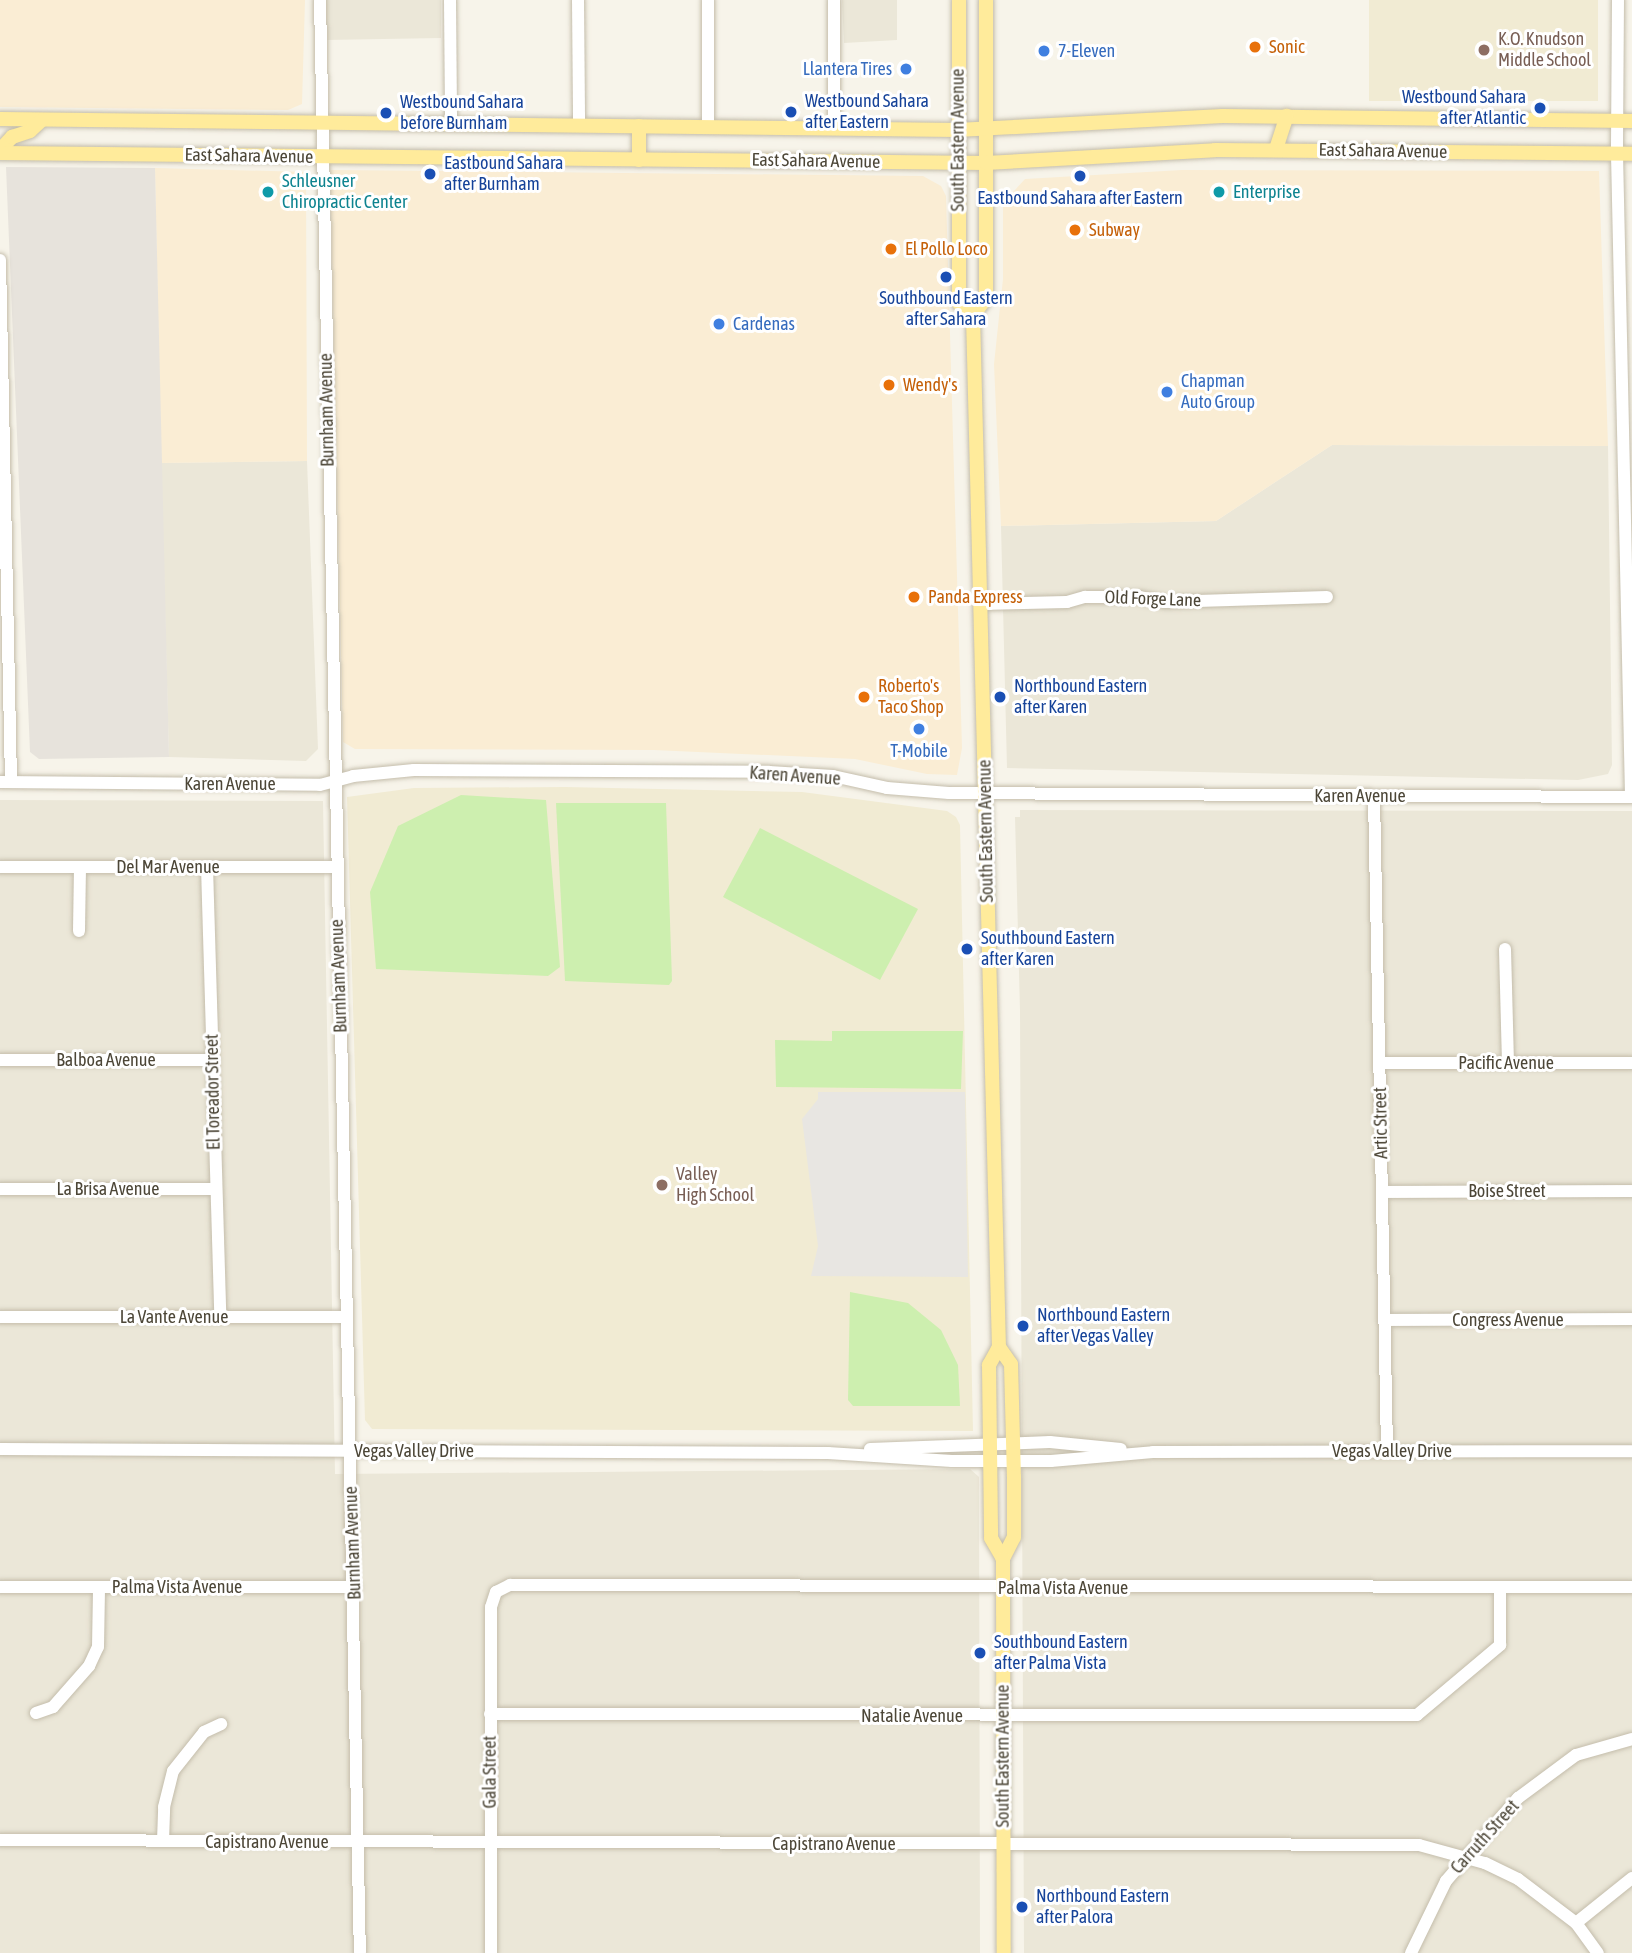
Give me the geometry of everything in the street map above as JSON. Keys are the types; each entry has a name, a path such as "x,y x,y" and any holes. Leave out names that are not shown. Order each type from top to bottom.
{"main road":[{"name":"South Eastern Avenue","path":"959,0 956,163 959,303 973,315"},
{"name":"South Eastern Avenue","path":"986,0 986,298 973,315 999,1347 989,1365 991,1538 1003,1559"},
{"name":"East Sahara Avenue","path":"0,118 957,130 1287,116 1625,121"},
{"path":"1276,149 1287,116"},
{"path":"0,152 12,137 30,131 42,120"},
{"path":"639,126 639,159"},
{"name":"East Sahara Avenue","path":"0,152 956,163 1276,149 1625,154"},
{"name":"South Eastern Avenue","path":"999,1347 1011,1364 1014,1537 1003,1559 1004,1953"}],"street":[{"name":"Burnham Avenue","path":"320,0 320,157 355,1587 360,1953"},
{"path":"450,0 451,123"},
{"path":"578,0 579,125"},
{"path":"708,0 708,127"},
{"path":"834,0 834,129"},
{"path":"1618,0 1625,121 1631,797"},
{"path":"0,260 6,782"},
{"name":"Old Forge Lane","path":"980,604 1067,603 1085,597 1139,597 1165,603 1327,597"},
{"name":"Karen Avenue","path":"6,782 320,785 337,780 414,770 769,772 833,776 900,789 985,793 1631,797"},
{"name":"Artic Street","path":"1374,796 1387,1451"},
{"name":"Del Mar Avenue","path":"0,867 336,867"},
{"path":"79,931 80,867"},
{"name":"El Toreador Street","path":"207,867 220,1317"},
{"path":"1505,949 1508,1063"},
{"name":"Balboa Avenue","path":"0,1060 213,1060"},
{"name":"Pacific Avenue","path":"1379,1063 1632,1063"},
{"name":"La Brisa Avenue","path":"0,1189 215,1189"},
{"name":"Boise Street","path":"1382,1192 1632,1191"},
{"name":"La Vante Avenue","path":"0,1317 347,1317"},
{"name":"Congress Avenue","path":"1385,1321 1632,1319"},
{"name":"Vegas Valley Drive","path":"828,1453 990,1442 1153,1452"},
{"name":"Vegas Valley Drive","path":"0,1450 828,1453 990,1461 1153,1452 1632,1451"},
{"name":"Palma Vista Avenue","path":"496,1592 510,1585 1003,1589 1632,1587"},
{"name":"Palma Vista Avenue","path":"0,1587 355,1587"},
{"path":"36,1713 53,1707 89,1666 98,1647 100,1587"},
{"name":"Natalie Avenue","path":"490,1714 1003,1717 1417,1715 1500,1645 1500,1588"},
{"name":"Gala Street","path":"491,1953 491,1607 496,1592"},
{"path":"163,1841 164,1807 173,1771 204,1732 221,1724"},
{"name":"Carruth Street","path":"1411,1953 1446,1881 1518,1798 1576,1755 1632,1739"},
{"name":"Capistrano Avenue","path":"0,1840 1419,1845 1465,1857 1518,1880 1576,1923 1598,1953"},
{"path":"1576,1923 1632,1878"}],"shaded area":[{"path":"0,0 305,0 302,104 288,110 0,107"},
{"path":"326,0 441,0 441,38 326,40"},
{"path":"842,0 897,0 897,40 844,43"},
{"name":"K.O. Knudson Middle School","path":"1369,0 1598,0 1598,101 1369,101"},
{"path":"6,167 155,168 169,757 39,759 30,752"},
{"path":"155,168 306,172 307,461 161,463"},
{"path":"330,170 923,176 941,186 946,196 962,748 957,775 927,774 855,759 654,750 355,749 343,742"},
{"path":"1182,170 1599,171 1608,446 1332,445 1216,521 1001,526 994,364 1003,279 1003,203 1025,179"},
{"path":"1332,445 1608,446 1612,765 1608,774 1578,780 1007,768 1001,526 1216,521"},
{"path":"307,461 318,749 306,761 169,757 161,463"},
{"name":"Valley High School","path":"565,787 802,792 947,811 956,817 960,825 973,1431 372,1429 365,1420 347,797 414,788"},
{"path":"0,800 323,801 335,1474 970,1469 979,1477 980,1953 0,1953"},
{"path":"1020,810 1632,811 1632,1953 1024,1953 1020,1011 1015,817 1020,817"},
{"path":"818,1092 965,1092 968,1277 811,1276 818,1246 802,1119 818,1099"}],"green space":[{"path":"461,795 546,800 560,967 548,976 376,969 370,892 398,826"},
{"path":"556,803 666,803 672,981 669,985 565,981"},
{"path":"760,828 918,909 880,980 723,897"},
{"path":"832,1031 963,1031 961,1089 776,1087 775,1040 832,1041"},
{"path":"850,1292 908,1303 941,1330 958,1365 960,1406 853,1406 848,1400"}],"place":[{"name":"Sonic","path":"1255,47"},
{"name":"K.O. Knudson Middle School","path":"1484,50"},
{"name":"7-Eleven","path":"1044,51"},
{"name":"Llantera Tires","path":"906,69"},
{"name":"Westbound Sahara after Atlantic","path":"1540,108"},
{"name":"Westbound Sahara after Eastern","path":"791,112"},
{"name":"Westbound Sahara before Burnham","path":"386,113"},
{"name":"Eastbound Sahara after Burnham","path":"430,174"},
{"name":"Eastbound Sahara after Eastern","path":"1080,176"},
{"name":"Schleusner Chiropractic Center","path":"268,192"},
{"name":"Enterprise","path":"1219,192"},
{"name":"Subway","path":"1075,230"},
{"name":"El Pollo Loco","path":"891,249"},
{"name":"Southbound Eastern after Sahara","path":"946,277"},
{"name":"Cardenas","path":"719,324"},
{"name":"Wendy's","path":"889,385"},
{"name":"Chapman Auto Group","path":"1167,392"},
{"name":"Panda Express","path":"914,597"},
{"name":"Roberto's Taco Shop","path":"864,697"},
{"name":"Northbound Eastern after Karen","path":"1000,697"},
{"name":"T-Mobile","path":"919,729"},
{"name":"Southbound Eastern after Karen","path":"967,949"},
{"name":"Valley High School","path":"662,1185"},
{"name":"Northbound Eastern after Vegas Valley","path":"1023,1326"},
{"name":"Southbound Eastern after Palma Vista","path":"980,1653"},
{"name":"Northbound Eastern after Palora","path":"1022,1907"}]}
